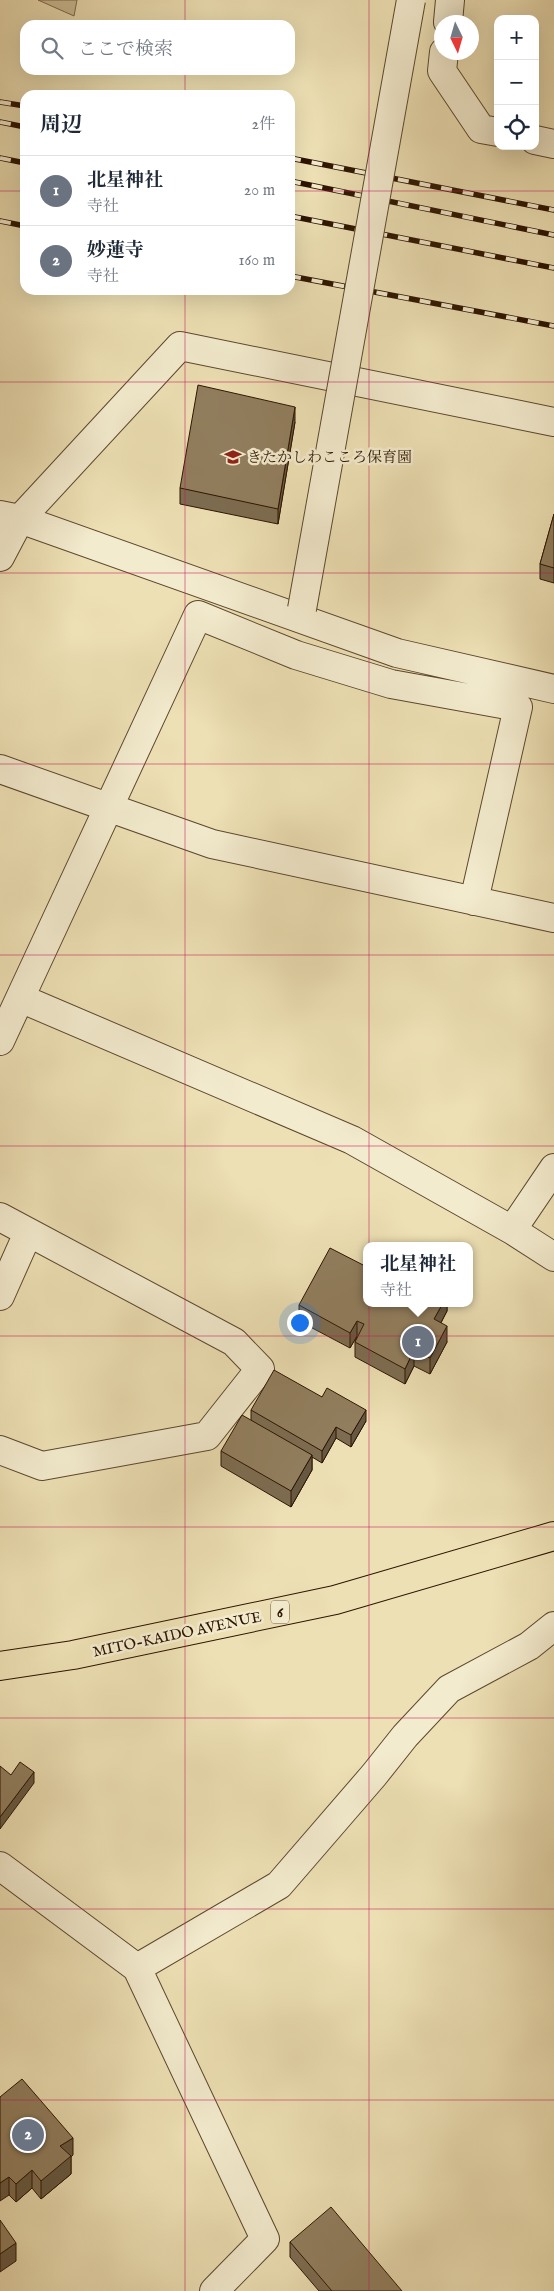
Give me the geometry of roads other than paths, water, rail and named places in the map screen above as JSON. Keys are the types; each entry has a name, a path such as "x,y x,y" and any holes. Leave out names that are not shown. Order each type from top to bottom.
{"highway":[{"name":"MITO-KAIDO AVENUE","path":"0,1666 73,1656 335,1600 554,1536"}],"street":[{"path":"301,614 411,0"},
{"path":"449,15 450,0"},
{"path":"443,60 442,71 481,129 494,131"},
{"path":"539,141 554,144"},
{"path":"0,557 10,517 180,346 554,422"},
{"path":"10,517 301,614 397,653 554,689"},
{"path":"0,1041 106,808 198,615 296,655 391,684 518,707 474,901"},
{"path":"0,769 212,844 554,918"},
{"path":"20,998 352,1140 512,1230 554,1257"},
{"path":"512,1230 554,1168"},
{"path":"0,1217 234,1342 260,1369 207,1436 42,1466 0,1450"},
{"path":"0,1296 28,1233"},
{"path":"136,1968 279,1884 374,1775 405,1736 449,1689 529,1646 554,1626"},
{"path":"0,1866 136,1968 265,2239 214,2291"}],"railway":[{"path":"0,102 20,105"},
{"path":"0,122 20,126"},
{"path":"0,158 20,162"},
{"path":"295,159 554,210"},
{"path":"295,182 554,235"},
{"path":"295,217 554,268"},
{"path":"0,221 20,225"},
{"path":"295,277 554,326"}],"place":[{"name":"きたかしわこころ保育園","path":"233,457"},
{"name":"北星神社","path":"418,1342"},
{"name":"妙蓮寺","path":"28,2135"}]}
